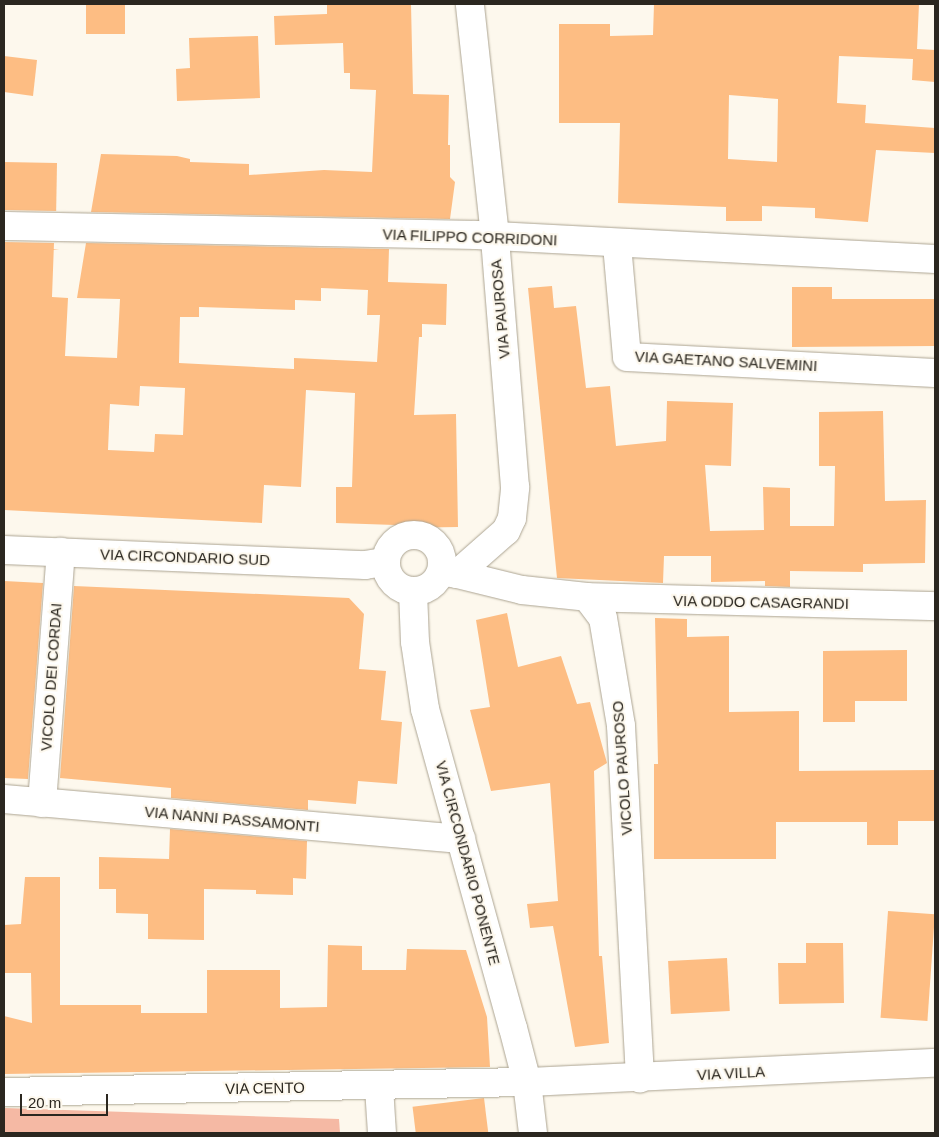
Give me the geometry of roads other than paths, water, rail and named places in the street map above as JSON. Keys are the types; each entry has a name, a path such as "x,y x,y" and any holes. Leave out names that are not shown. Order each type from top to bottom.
{"street":[{"name":"VIA PAUROSA","path":"449,572 496,544 512,518 515,488 495,236 470,4"},
{"name":"VIA FILIPPO CORRIDONI","path":"4,226 495,236 617,245 935,260"},
{"name":"VIA GAETANO SALVEMINI","path":"617,245 627,357 935,373"},
{"path":"449,572 435,544 418,535 400,538 375,563 393,583 413,592 433,583 449,572 522,590 587,597"},
{"name":"VIA CIRCONDARIO SUD","path":"4,550 375,563"},
{"name":"VICOLO DEI CORDAI","path":"42,803 61,552"},
{"name":"VIA CIRCONDARIO PONENTE","path":"413,592 415,642 425,709 527,1082 533,1133"},
{"name":"VIA ODDO CASAGRANDI","path":"587,597 935,606"},
{"name":"VICOLO PAUROSO","path":"587,597 603,618 621,726 640,1078"},
{"name":"VIA NANNI PASSAMONTI","path":"4,799 461,839"},
{"name":"VIA VILLA","path":"527,1082 935,1063"},
{"name":"VIA CENTO","path":"4,1092 379,1087 527,1082"},
{"path":"379,1087 382,1133"}]}
